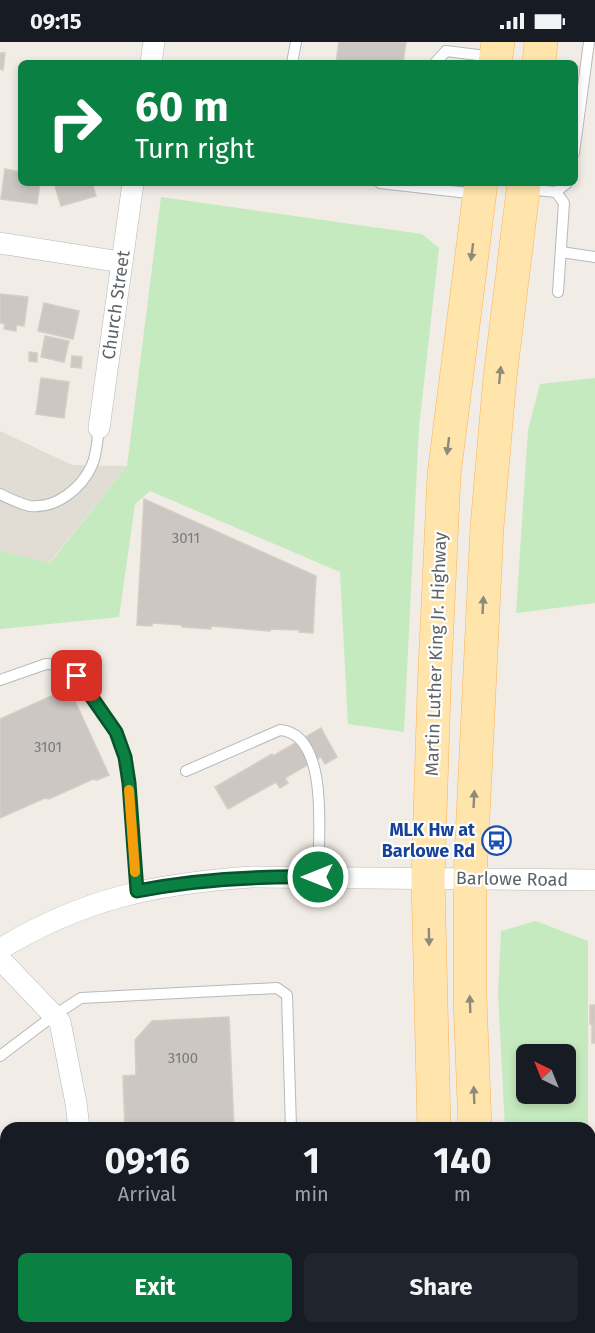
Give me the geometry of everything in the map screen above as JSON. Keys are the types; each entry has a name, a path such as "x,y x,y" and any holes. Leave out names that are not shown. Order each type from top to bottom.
{"main road":[{"path":"539,60 541,42"},
{"path":"475,1122 470,999 470,879 487,528 500,377 523,186 480,189"},
{"name":"Martin Luther King Jr. Highway","path":"434,1122 428,878 444,475 480,189"}],"street":[{"path":"151,60 154,42"},
{"name":"Church Street","path":"99,428 133,186"},
{"path":"0,243 121,262"},
{"name":"Barlowe Road","path":"0,949 29,931 100,902 137,891 201,880 318,877 595,880"},
{"path":"0,959 60,1022 78,1122"}],"lane":[{"path":"293,60 296,42"},
{"path":"578,124 589,42"},
{"path":"437,60 445,46 496,54"},
{"path":"583,87 595,88"},
{"path":"430,186 480,189"},
{"path":"523,186 556,192 564,203 558,292"},
{"path":"556,192 563,186"},
{"path":"561,252 595,256"},
{"path":"0,494 32,506 44,505 61,499 86,477 93,463 99,428"},
{"path":"0,680 46,664 60,665 77,676 116,732 125,757 129,783 137,891"},
{"path":"186,771 280,730 290,731 302,739 315,765 319,802 318,877"},
{"path":"0,1056 81,998 277,988 287,995 291,1122"}],"shaded area":[{"path":"0,431 72,465 127,466 49,563 0,551"}],"green space":[{"path":"161,197 422,234 439,248 419,427 404,732 348,724 340,572 150,491 135,504 119,617 0,629 0,551 50,563 127,466"},
{"path":"595,378 595,603 516,613 528,430 540,384"},
{"path":"536,921 588,941 588,1122 505,1122 498,993 501,931"}],"building":[{"path":"339,42 406,42 403,60 336,60"},
{"path":"0,53 5,53 3,70 0,69"},
{"path":"5,169 18,171 18,186 40,186 37,204 1,199"},
{"path":"55,186 93,186 96,196 61,206"},
{"path":"0,294 28,297 24,326 16,325 16,331 4,329 5,324 0,323"},
{"path":"44,303 79,311 73,339 38,331"},
{"path":"45,336 69,341 64,362 41,357"},
{"path":"29,352 37,353 37,362 29,361"},
{"path":"72,356 82,357 81,368 71,367"},
{"path":"41,378 69,382 64,418 36,414"},
{"path":"144,499 316,576 313,633 299,632 299,630 270,629 270,631 211,626 211,629 152,623 152,626 137,625"},
{"path":"69,688 109,775 97,780 93,779 0,818 0,719"},
{"path":"321,728 337,757 325,764 321,757 285,778 288,783 280,788 276,782 228,809 215,787"},
{"path":"590,1005 595,1005 595,1024 590,1024"},
{"path":"229,1017 234,1122 125,1122 123,1076 136,1075 135,1040 152,1021"},
{"path":"592,1024 595,1024 595,1043 592,1043"}],"slow traffic":[{"path":"129,790 135,872"}],"place":[{"name":"MLK Hw at Barlowe Rd","path":"496,840"}],"route":[{"path":"77,676 116,732 125,757 137,891 201,880 318,877"}]}
